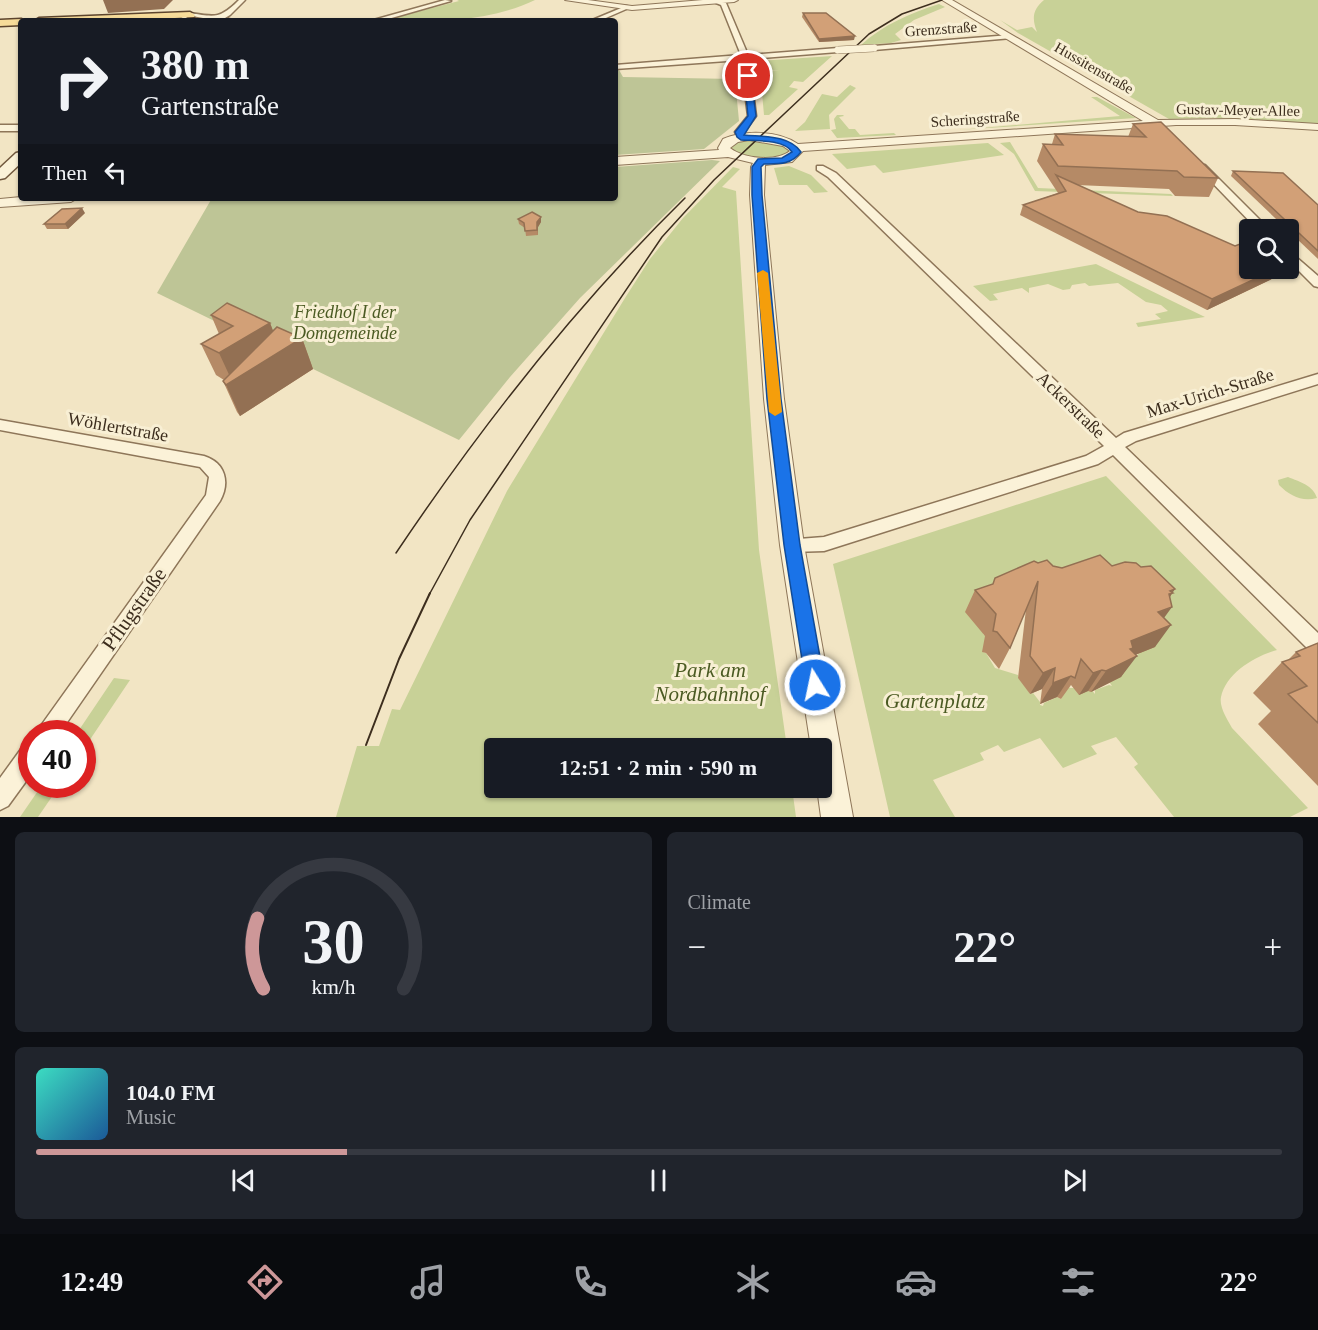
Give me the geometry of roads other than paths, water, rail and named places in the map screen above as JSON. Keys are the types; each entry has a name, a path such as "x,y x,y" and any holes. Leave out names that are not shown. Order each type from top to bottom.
{"main road":[{"path":"168,18 182,5"},
{"path":"168,18 185,18 200,6"},
{"path":"0,22 18,22"},
{"path":"0,175 18,159"}],"street":[{"path":"219,18 228,14 242,0"},
{"path":"569,0 628,7 734,0"},
{"path":"384,18 448,1"},
{"path":"714,1 724,4 745,57 752,116 750,122 739,132 741,137"},
{"name":"Hussitenstraße","path":"950,2 1161,128"},
{"path":"600,18 628,7"},
{"name":"Grenzstraße","path":"745,57 1010,37"},
{"path":"618,67 745,57"},
{"name":"Gustav-Meyer-Allee","path":"1161,128 1209,121 1318,127"},
{"path":"0,128 18,128"},
{"name":"Scheringstraße","path":"795,148 1161,128"},
{"path":"618,160 728,153 761,161 788,159 795,154 795,148 779,141 741,137 724,144 728,153"},
{"path":"761,161 757,167 760,246 774,399 792,545 837,817"},
{"path":"1197,163 1254,219"},
{"name":"Ackerstraße","path":"820,168 832,176 1115,447 1318,646"},
{"path":"0,202 18,201"},
{"path":"1299,264 1318,283"},
{"name":"Max-Urich-Straße","path":"1115,447 1129,438 1318,380"},
{"name":"Wöhlertstraße","path":"0,425 204,462 214,468 219,481"},
{"path":"792,545 824,544 1092,460 1115,447"},
{"name":"Pflugstraße","path":"56,720 214,497 219,481"},
{"path":"0,798 18,773"}],"tram line":[{"path":"429,594 470,520 662,237 714,180 869,34 902,14 942,0"},
{"path":"396,553 462,459 532,368 606,281 685,198"},
{"path":"366,745 399,659 429,594"}],"park label":[{"name":"Friedhof I der Domgemeinde","path":"345,322"},
{"name":"Park am Nordbahnhof","path":"710,682"},
{"name":"Gartenplatz","path":"935,701"}]}
